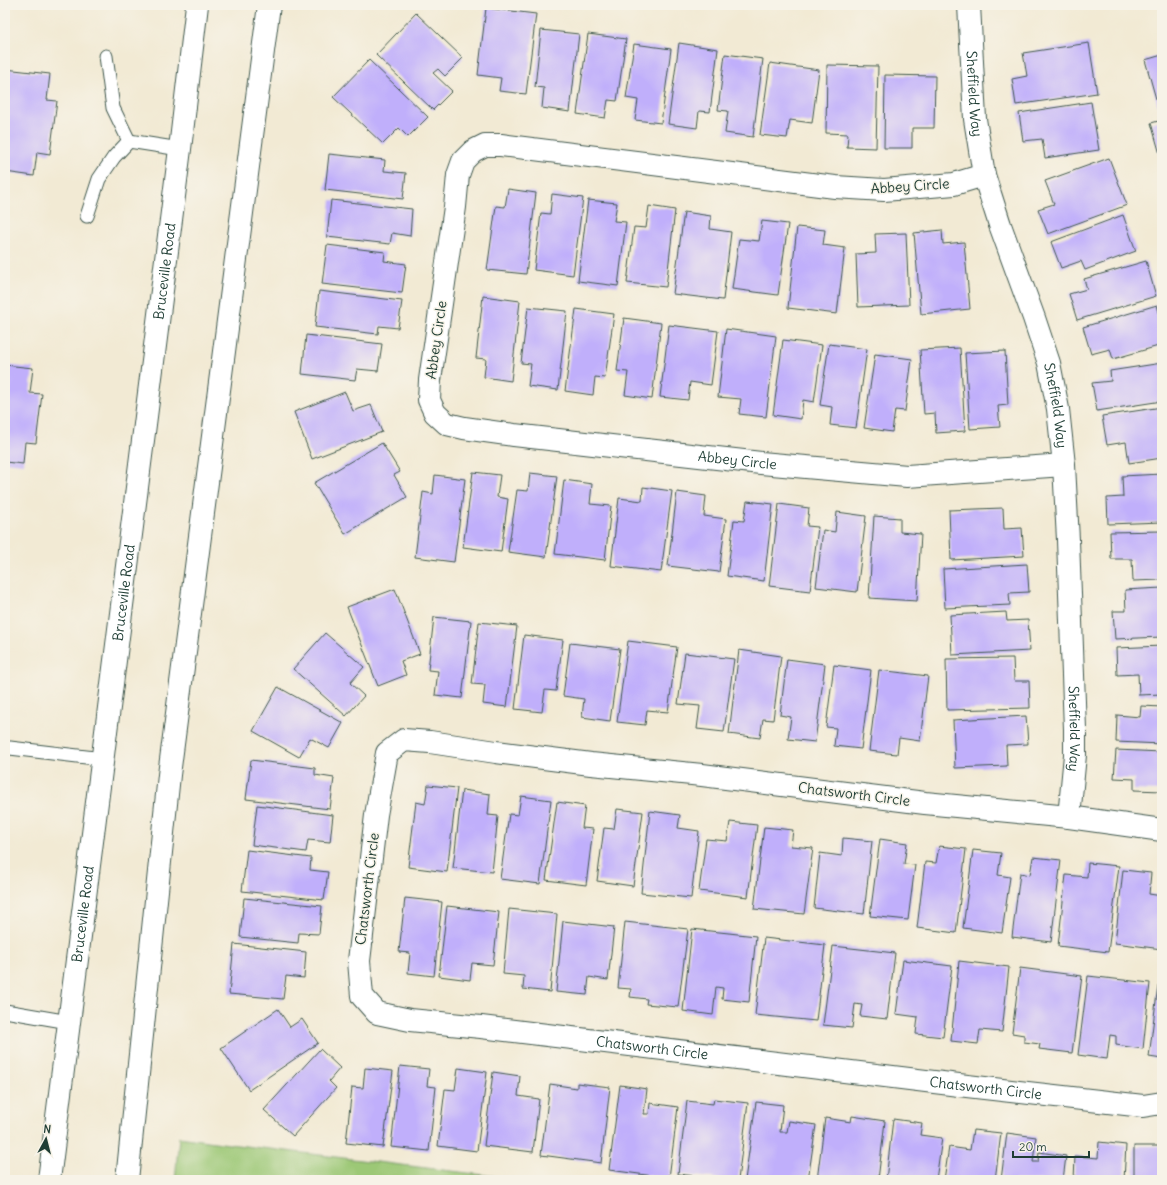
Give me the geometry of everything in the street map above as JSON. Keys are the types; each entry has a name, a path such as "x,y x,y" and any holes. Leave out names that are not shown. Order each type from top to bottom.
{"street":[{"name":"Bruceville Road","path":"49,1180 197,5"},
{"path":"127,1180 169,775 269,5"},
{"name":"Sheffield Way","path":"969,5 975,119 984,175 1000,225 1049,363 1058,409 1064,465 1068,540 1075,729 1075,755 1069,817"},
{"name":"Abbey Circle","path":"984,175 954,184 884,190 835,187 509,146 485,145 473,151 463,161 458,175 455,207 430,380 429,400 435,413 448,424 464,428 762,463 907,476 1064,465"},
{"name":"Chatsworth Circle","path":"1162,830 1069,817 917,802 702,775 591,764 430,742 404,740 388,753 376,815 359,961 362,996 377,1013 410,1020 481,1027 1143,1106 1162,1103"}],"lane":[{"path":"106,56 113,108 129,141"},
{"path":"129,141 180,149"},
{"path":"87,216 98,179 114,157 129,141"},
{"path":"10,748 103,759"},
{"path":"5,1011 69,1022"}],"green space":[{"path":"179,1137 229,1144 525,1180 175,1180"}],"building":[{"path":"486,8 536,14 526,94 499,91 501,78 478,75"},
{"path":"416,13 463,58 445,76 438,69 433,73 452,91 433,110 376,55"},
{"path":"541,30 579,34 570,112 542,108 544,88 535,87"},
{"path":"588,34 626,39 617,101 608,100 605,118 577,114"},
{"path":"679,43 718,49 710,112 699,111 697,128 668,124"},
{"path":"1089,43 1097,93 1016,105 1012,79 1027,76 1023,53"},
{"path":"634,44 671,49 661,123 635,120 638,100 626,98"},
{"path":"5,52 8,53 6,66 5,66"},
{"path":"725,54 763,59 753,137 725,133 728,111 718,110"},
{"path":"1162,55 1162,105 1158,106 1145,60"},
{"path":"369,60 428,117 408,137 399,128 383,144 333,97"},
{"path":"770,63 819,70 812,123 790,120 787,138 760,135"},
{"path":"827,65 878,66 876,148 847,147 848,134 826,133"},
{"path":"5,69 50,74 47,100 57,101 50,154 37,152 34,176 5,172"},
{"path":"885,75 935,76 934,128 912,128 912,148 884,148"},
{"path":"1091,102 1099,150 1045,158 1042,139 1023,141 1019,113"},
{"path":"1162,120 1162,161 1151,123"},
{"path":"329,154 385,160 384,171 406,173 403,199 325,190"},
{"path":"1109,158 1127,205 1048,234 1038,209 1054,204 1045,181"},
{"path":"508,189 536,193 526,274 487,270 496,206 505,207"},
{"path":"552,194 583,198 573,275 534,270 541,213 550,214"},
{"path":"331,200 412,209 410,236 392,233 390,244 327,237"},
{"path":"588,200 617,203 614,221 626,222 618,286 578,281"},
{"path":"649,206 675,210 666,287 627,283 634,227 646,228"},
{"path":"684,212 711,216 710,229 731,232 723,300 673,294"},
{"path":"1123,215 1136,251 1085,270 1081,261 1061,268 1051,242"},
{"path":"762,221 788,224 778,295 732,289 739,239 759,241"},
{"path":"797,227 825,230 823,245 845,248 837,314 788,308"},
{"path":"942,230 943,244 964,242 970,309 921,314 914,233"},
{"path":"906,233 909,305 858,307 856,254 876,253 875,234"},
{"path":"327,245 385,252 384,261 406,264 402,293 322,284"},
{"path":"1146,261 1156,296 1077,320 1069,294 1087,289 1084,279"},
{"path":"319,291 402,301 398,328 379,326 378,334 315,327"},
{"path":"483,296 520,301 511,381 484,377 486,359 476,358"},
{"path":"1157,305 1162,323 1162,345 1113,359 1110,349 1091,354 1083,327"},
{"path":"528,307 567,311 558,390 528,386 531,364 521,363"},
{"path":"576,309 614,314 605,378 595,377 593,395 565,391"},
{"path":"624,318 661,323 652,399 625,395 628,372 617,371"},
{"path":"669,325 718,331 711,385 690,382 688,400 660,397"},
{"path":"726,329 776,336 766,417 739,414 741,399 718,397"},
{"path":"306,335 382,344 378,371 357,369 355,380 302,374"},
{"path":"783,340 822,345 814,402 803,400 801,419 773,415"},
{"path":"829,344 867,349 856,428 830,425 832,407 820,405"},
{"path":"960,348 965,431 936,433 935,413 924,414 920,350"},
{"path":"1005,351 1008,405 998,406 1000,427 970,429 965,353"},
{"path":"875,354 912,359 905,411 895,410 892,432 864,428"},
{"path":"1162,363 1162,401 1097,411 1092,383 1111,381 1110,371"},
{"path":"5,365 33,368 30,393 42,394 36,443 25,442 23,464 5,462"},
{"path":"345,392 353,411 371,405 382,432 312,459 294,412"},
{"path":"1162,407 1162,458 1129,463 1126,442 1107,445 1102,416"},
{"path":"382,443 400,472 394,475 407,497 345,534 314,483"},
{"path":"473,472 500,475 497,497 508,499 501,552 463,547"},
{"path":"530,473 557,476 546,557 508,552 517,490 528,491"},
{"path":"1162,474 1162,522 1108,524 1107,498 1123,497 1122,476"},
{"path":"435,475 465,479 454,562 415,557 423,492 433,494"},
{"path":"564,480 592,484 590,504 611,506 605,560 555,554"},
{"path":"643,487 672,491 661,572 611,566 619,498 642,501"},
{"path":"677,492 706,496 704,516 726,519 719,572 668,566"},
{"path":"747,501 773,504 764,581 727,576 734,520 744,521"},
{"path":"779,504 809,508 807,526 818,527 810,591 769,586"},
{"path":"1003,508 1004,529 1022,528 1024,556 951,560 949,510"},
{"path":"837,512 866,516 857,592 816,587 823,530 835,532"},
{"path":"874,516 900,518 900,532 921,534 917,601 869,598"},
{"path":"1162,531 1162,580 1133,581 1132,559 1111,559 1110,532"},
{"path":"1027,564 1029,592 1009,593 1010,605 945,608 943,569"},
{"path":"1162,588 1162,637 1115,639 1113,611 1126,611 1125,590"},
{"path":"395,589 420,654 401,661 406,675 378,686 347,607"},
{"path":"1006,612 1007,621 1028,620 1030,651 952,655 950,615"},
{"path":"434,617 471,621 462,698 435,695 438,671 428,670"},
{"path":"479,622 517,626 507,707 483,704 485,685 472,684"},
{"path":"325,633 364,667 350,683 364,696 346,716 293,669"},
{"path":"524,635 563,640 556,691 545,690 542,712 515,709"},
{"path":"628,641 677,647 668,712 647,710 645,725 617,722"},
{"path":"570,643 620,649 610,721 582,717 584,699 563,696"},
{"path":"1162,646 1162,694 1139,695 1138,674 1117,675 1116,648"},
{"path":"739,650 781,656 773,720 763,719 760,738 729,734"},
{"path":"685,653 734,659 724,732 697,729 700,706 678,704"},
{"path":"1013,658 1014,681 1029,681 1030,708 947,710 946,659"},
{"path":"787,659 825,664 815,742 788,739 791,717 780,715"},
{"path":"834,665 871,670 861,749 834,746 836,728 826,727"},
{"path":"879,670 928,676 920,741 899,738 897,754 869,751"},
{"path":"278,687 343,723 329,748 310,738 299,757 253,731"},
{"path":"1141,706 1162,707 1162,744 1116,742 1117,715 1140,717"},
{"path":"1026,716 1028,744 1006,745 1007,766 955,768 953,720"},
{"path":"1116,750 1162,752 1162,791 1134,790 1134,779 1114,778"},
{"path":"251,760 315,768 315,775 334,778 330,809 246,799"},
{"path":"428,785 457,788 447,872 408,867 416,802 425,804"},
{"path":"462,790 490,794 488,815 498,816 492,872 453,868"},
{"path":"521,796 551,800 540,884 500,879 509,814 518,815"},
{"path":"557,802 585,806 582,828 593,829 586,885 546,880"},
{"path":"257,805 333,815 330,842 308,840 306,852 252,845"},
{"path":"617,809 643,812 633,886 597,881 604,828 614,829"},
{"path":"650,811 680,815 678,828 699,831 691,898 641,893"},
{"path":"730,822 757,825 748,897 699,891 706,839 727,841"},
{"path":"764,827 793,830 791,846 813,848 804,914 754,909"},
{"path":"843,838 872,841 864,914 814,908 820,853 842,856"},
{"path":"880,839 907,843 904,864 915,865 908,920 870,916"},
{"path":"939,846 966,849 956,933 917,928 925,862 936,863"},
{"path":"247,850 311,858 310,870 328,872 324,900 242,891"},
{"path":"973,850 1001,853 998,875 1010,877 1002,933 963,928"},
{"path":"1033,857 1061,860 1051,942 1012,937 1020,873 1030,875"},
{"path":"1088,863 1119,866 1108,952 1058,946 1066,875 1087,877"},
{"path":"1123,870 1151,873 1149,894 1162,896 1162,949 1115,943"},
{"path":"244,898 322,906 319,934 299,933 298,943 240,937"},
{"path":"405,898 442,902 434,976 408,973 410,953 399,952"},
{"path":"447,906 499,912 493,965 472,963 470,980 439,976"},
{"path":"509,909 557,914 550,992 523,989 524,976 503,974"},
{"path":"563,921 614,927 608,980 589,977 587,995 556,992"},
{"path":"625,922 688,929 678,1007 646,1004 647,999 630,997 631,989 618,988"},
{"path":"692,929 756,936 749,1002 722,999 723,988 716,987 713,1015 683,1011"},
{"path":"764,938 825,945 816,1021 755,1015"},
{"path":"234,944 306,952 304,978 286,976 283,999 229,994"},
{"path":"833,946 895,953 887,1019 860,1016 862,1005 855,1004 852,1028 823,1025"},
{"path":"903,960 952,966 943,1037 916,1034 918,1017 896,1014"},
{"path":"959,961 1009,967 1002,1032 980,1030 978,1044 951,1041"},
{"path":"1020,968 1082,976 1072,1053 1039,1049 1040,1044 1024,1042 1024,1035 1012,1033"},
{"path":"1088,976 1150,983 1143,1049 1116,1045 1116,1036 1110,1035 1107,1059 1078,1055"},
{"path":"1158,985 1162,985 1162,1059 1149,1057"},
{"path":"278,1009 290,1027 302,1019 318,1043 249,1090 221,1048"},
{"path":"320,1049 340,1068 329,1081 336,1088 293,1136 264,1110"},
{"path":"400,1066 429,1069 427,1086 436,1087 429,1151 391,1147"},
{"path":"365,1068 393,1071 383,1147 346,1143 352,1087 363,1088"},
{"path":"458,1068 487,1072 477,1151 438,1146 445,1089 455,1090"},
{"path":"493,1072 520,1076 518,1096 539,1099 533,1152 484,1146"},
{"path":"577,1083 610,1087 601,1163 541,1155 550,1084 577,1088"},
{"path":"620,1085 647,1089 644,1114 649,1114 650,1103 678,1107 669,1178 609,1170"},
{"path":"714,1099 748,1103 738,1180 678,1174 687,1101 713,1104"},
{"path":"756,1102 783,1105 780,1132 787,1132 789,1121 816,1125 808,1180 745,1180"},
{"path":"852,1116 885,1121 878,1180 817,1180 825,1118 851,1122"},
{"path":"893,1119 922,1123 920,1135 942,1138 936,1180 886,1180"},
{"path":"973,1130 1001,1133 995,1180 944,1180 949,1147 970,1150"},
{"path":"1007,1133 1036,1137 1033,1162 1038,1162 1039,1152 1066,1156 1063,1180 1001,1180"},
{"path":"1099,1142 1126,1145 1124,1180 1074,1180 1075,1156 1098,1158"},
{"path":"1134,1146 1162,1146 1162,1180 1134,1180"}]}
